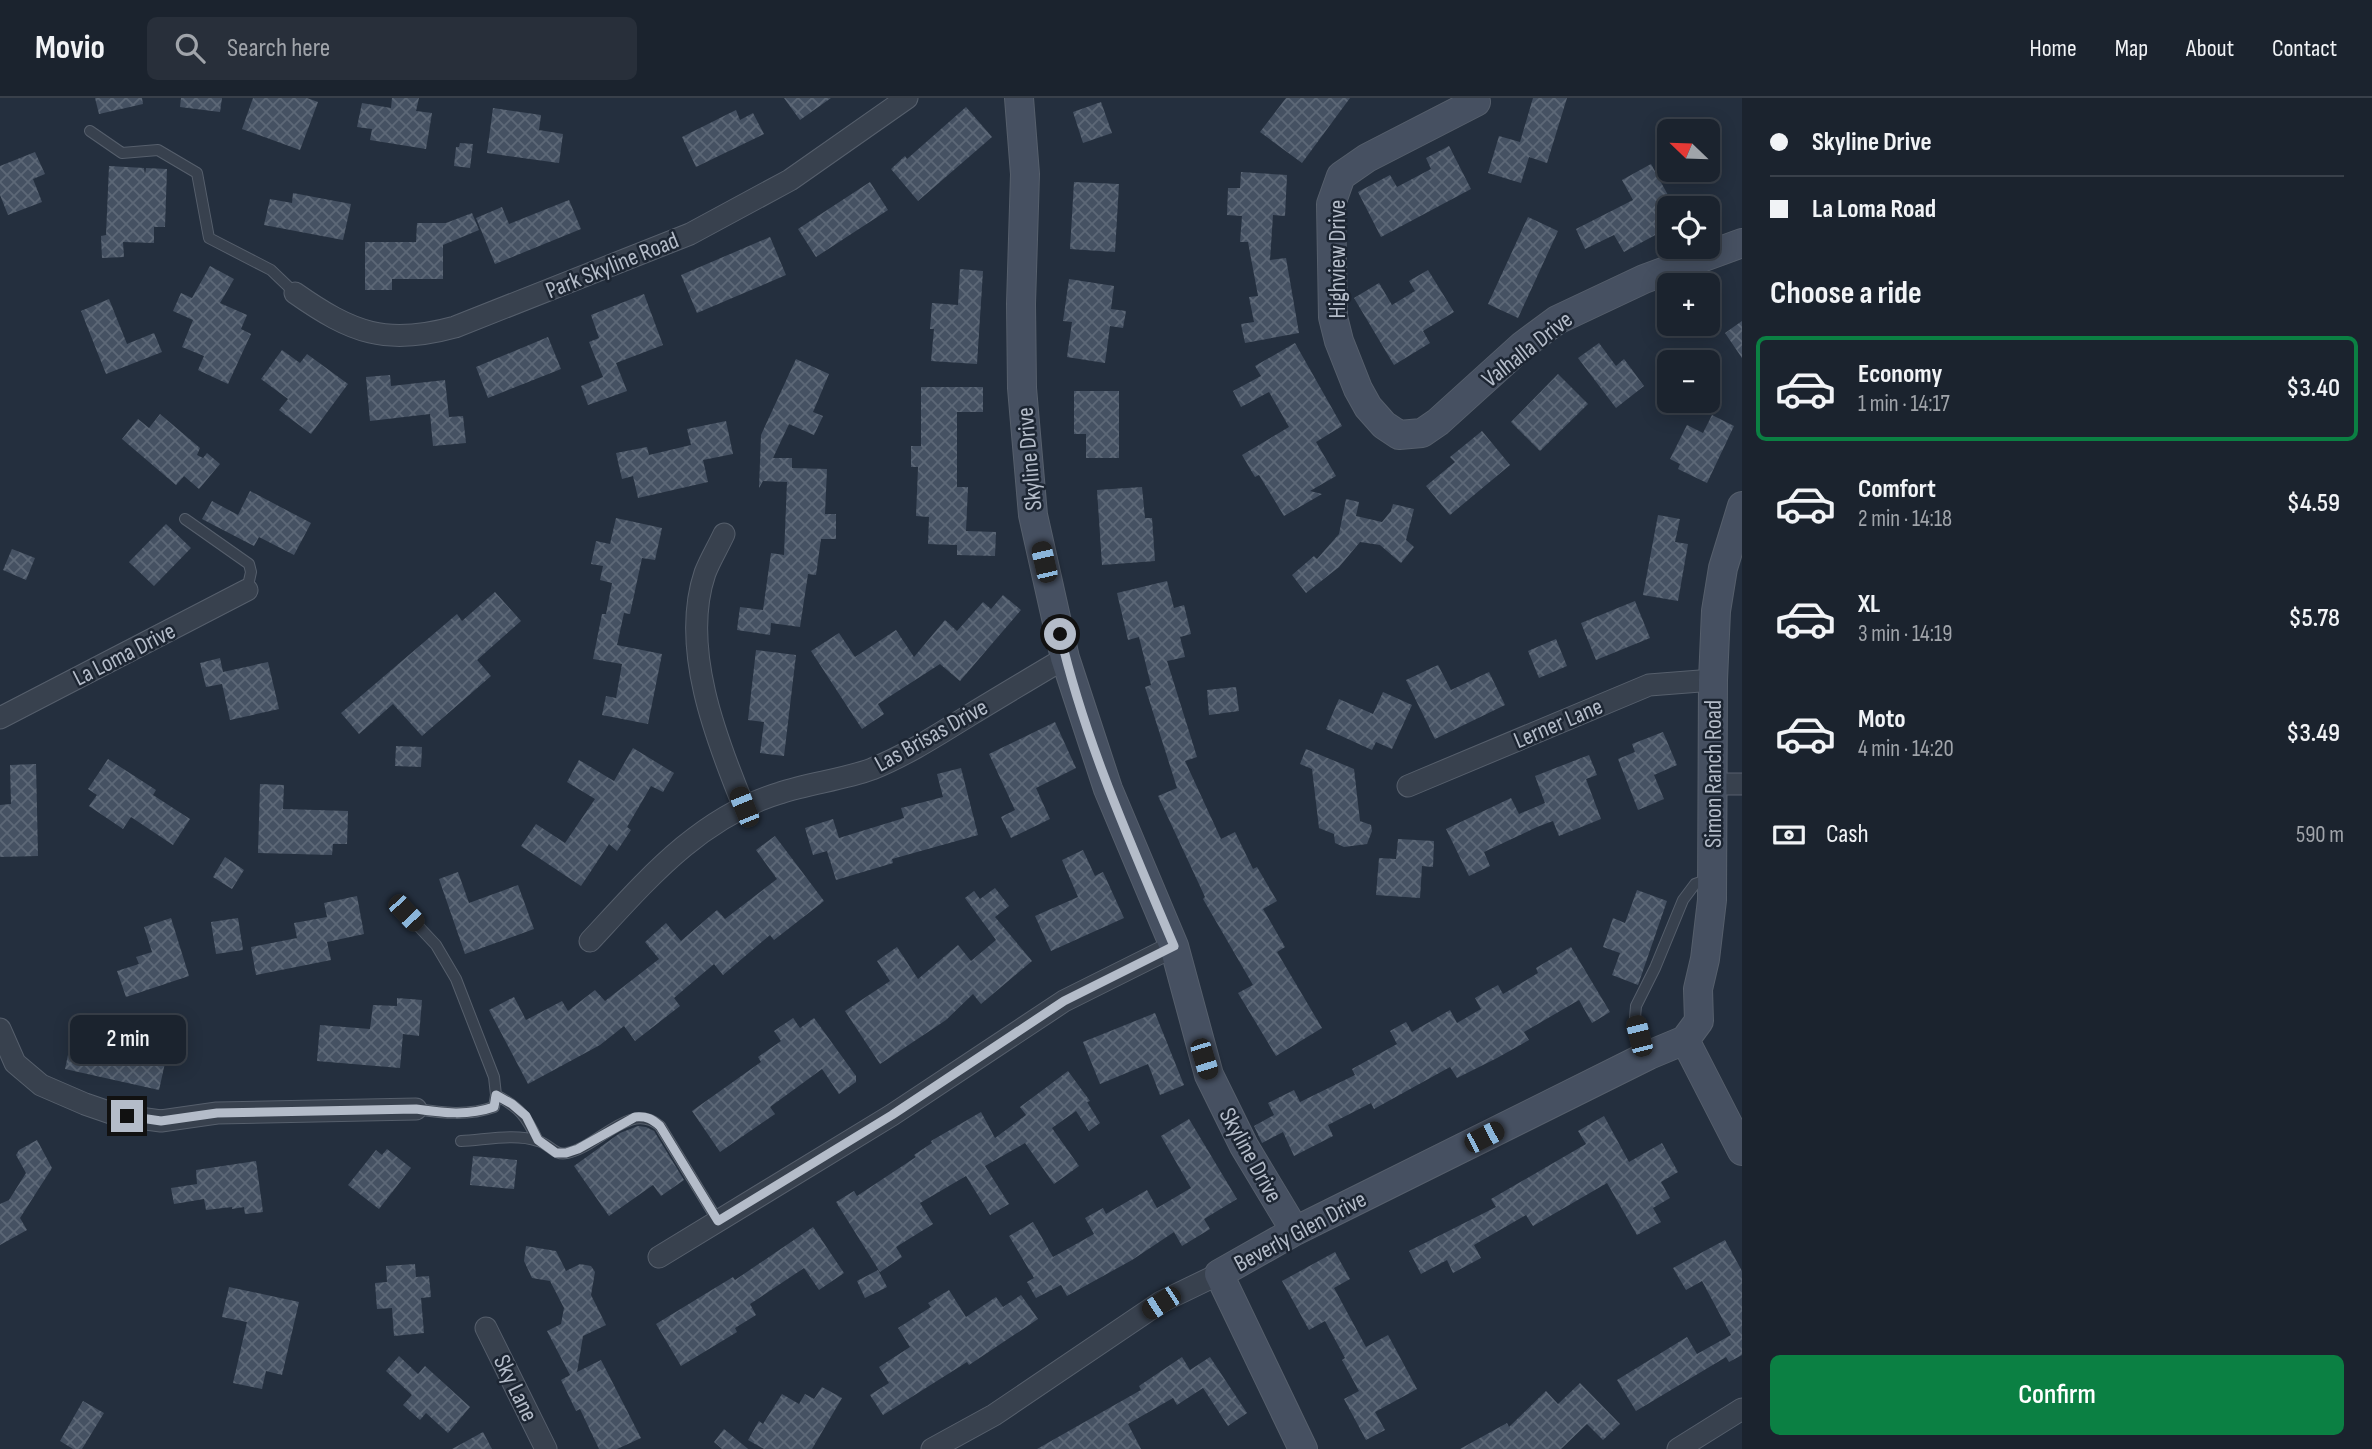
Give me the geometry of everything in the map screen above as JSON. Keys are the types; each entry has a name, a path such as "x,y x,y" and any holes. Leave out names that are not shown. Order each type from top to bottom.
{"street":[{"name":"Park Skyline Road","path":"295,293 329,317 363,332 405,337 455,327 690,234 790,180 907,98"},
{"name":"Skyline Drive","path":"1019,98 1025,174 1021,304 1022,388 1033,515 1065,658 1108,789 1174,946 1209,1075 1239,1136 1294,1231"},
{"name":"Highview Drive","path":"1399,435 1384,425 1368,407 1339,341 1334,317 1332,204 1341,176 1367,158 1476,102"},
{"name":"Valhalla Drive","path":"1399,435 1422,433 1438,422 1522,346 1557,320 1644,279 1742,243"},
{"name":"Simon Ranch Road","path":"1685,1040 1699,1021 1698,989 1705,959 1713,878 1713,680 1718,600 1723,568 1742,506"},
{"path":"724,534 705,573 697,619 701,669 709,710 744,807"},
{"name":"La Loma Drive","path":"0,718 247,590"},
{"name":"Las Brisas Drive","path":"590,942 671,856 702,831 744,807 780,793 872,769 925,743 1065,658"},
{"name":"Lerner Lane","path":"1408,786 1649,685 1713,680"},
{"path":"1713,784 1742,784"},
{"path":"659,1257 892,1115 1064,1001 1174,946"},
{"path":"0,1029 15,1063 41,1085 117,1115 161,1121 217,1113 416,1109"},
{"path":"1685,1040 1742,1151"},
{"name":"Beverly Glen Drive","path":"932,1449 994,1415 1161,1303 1219,1274 1294,1231 1685,1040"},
{"path":"1219,1274 1302,1449"},
{"name":"Sky Lane","path":"486,1328 546,1449"},
{"path":"1678,1449 1742,1409"}],"lane":[{"path":"90,131 122,153 159,150 197,173 209,238 271,270 295,293"},
{"path":"185,519 249,564 251,572 247,590"},
{"path":"1650,1055 1639,1036 1635,1018 1636,1006 1683,900 1695,884 1713,878"},
{"path":"406,913 436,945 456,979 494,1077 496,1095 494,1107 477,1112 444,1113 416,1109"},
{"path":"496,1095 526,1116 538,1140 556,1153 578,1149 635,1117 652,1118 660,1126 718,1221"},
{"path":"461,1142 517,1138 538,1140"}],"building":[{"path":"95,98 142,98 143,104 99,114"},
{"path":"181,98 222,98 220,112 180,107"},
{"path":"253,98 307,98 318,102 300,150 242,129"},
{"path":"392,98 419,98 416,111 432,113 426,149 370,140 372,129 357,127 362,103 391,108"},
{"path":"784,98 831,98 800,120"},
{"path":"1286,98 1350,98 1302,163 1260,132"},
{"path":"1533,98 1567,98 1547,163 1529,157 1521,183 1488,173 1499,136 1520,142"},
{"path":"1101,102 1112,133 1083,143 1073,112"},
{"path":"966,107 992,137 918,201 891,169 905,156 907,159"},
{"path":"493,108 541,115 539,130 563,134 559,163 487,153"},
{"path":"736,110 740,120 753,113 764,134 696,167 682,137"},
{"path":"460,143 473,144 470,168 454,166 456,147 459,147"},
{"path":"1449,146 1471,189 1381,237 1358,192 1390,175 1397,187 1431,169 1426,158"},
{"path":"35,152 45,174 33,179 42,202 8,215 0,195 0,166"},
{"path":"1651,164 1657,175 1657,182 1661,182 1668,196 1657,196 1657,234 1624,252 1614,235 1585,249 1576,229 1633,200 1622,180"},
{"path":"109,166 144,168 145,175 146,168 167,169 165,227 154,227 154,243 123,242 124,257 102,258 101,236 106,235"},
{"path":"1241,172 1287,175 1285,216 1273,215 1270,260 1286,258 1299,333 1245,343 1241,324 1254,322 1249,297 1258,296 1248,242 1240,242 1242,216 1227,215 1228,188 1240,188"},
{"path":"870,182 888,210 816,257 798,229"},
{"path":"1074,182 1119,184 1115,252 1070,249"},
{"path":"293,193 351,204 343,240 264,225 270,199 292,203"},
{"path":"569,200 581,229 495,264 476,218 502,207 509,224"},
{"path":"472,213 479,230 443,245 443,279 392,279 392,290 365,290 365,242 416,242 417,223 446,223"},
{"path":"1528,217 1558,231 1518,318 1488,304"},
{"path":"770,237 786,275 697,313 681,275"},
{"path":"210,266 234,279 220,303 247,315 241,329 251,334 228,384 198,370 204,356 182,347 193,320 173,311 181,293 192,298"},
{"path":"960,269 983,271 977,364 931,361 934,329 930,329 932,303 958,305"},
{"path":"1428,270 1454,312 1423,331 1430,343 1394,365 1354,298 1379,283 1392,305 1415,291 1409,281"},
{"path":"1069,279 1114,286 1111,309 1126,311 1123,328 1110,326 1105,363 1067,357 1072,322 1063,321"},
{"path":"644,294 663,345 616,363 627,391 588,405 581,386 603,377 589,342 599,338 591,315"},
{"path":"109,299 127,344 154,333 162,352 106,374 81,311"},
{"path":"1742,321 1742,358 1725,333"},
{"path":"548,337 561,369 488,398 476,367"},
{"path":"1295,343 1342,426 1316,442 1336,476 1310,491 1322,494 1284,516 1259,475 1255,477 1242,455 1289,427 1269,392 1241,407 1233,391 1261,376 1255,366"},
{"path":"1599,343 1616,366 1624,359 1644,386 1616,408 1578,358"},
{"path":"282,350 300,363 307,354 348,384 311,434 279,410 288,399 261,379"},
{"path":"796,359 829,374 813,412 823,416 814,435 789,424 773,458 792,458 792,468 827,469 825,514 836,514 836,539 821,539 816,575 808,574 800,627 771,623 770,635 737,630 740,607 763,610 771,553 784,555 787,482 763,481 759,488 761,435"},
{"path":"1558,374 1588,404 1540,451 1511,422"},
{"path":"390,375 391,386 445,380 449,417 463,416 466,443 433,446 430,414 370,421 366,377"},
{"path":"921,387 983,387 983,412 957,412 957,487 968,487 966,531 996,532 995,556 957,555 957,545 928,544 929,517 916,516 918,467 911,467 911,446 921,446"},
{"path":"1074,391 1119,391 1119,458 1086,458 1086,434 1074,434"},
{"path":"160,414 200,448 197,455 203,458 207,453 220,464 199,489 184,476 176,485 122,439 138,419 149,428"},
{"path":"1712,415 1734,426 1707,483 1678,469 1680,464 1670,459 1687,425 1703,433"},
{"path":"726,421 733,454 703,460 708,482 638,498 633,476 622,479 616,453 647,447 649,455 691,445 687,429"},
{"path":"1482,431 1510,465 1450,515 1426,486 1455,462 1450,457"},
{"path":"1142,487 1145,518 1152,518 1155,561 1102,565 1097,490"},
{"path":"250,491 311,523 294,555 259,537 254,546 202,519 212,501 238,515"},
{"path":"1346,499 1359,502 1356,516 1382,522 1393,504 1414,509 1406,540 1414,547 1401,563 1380,545 1360,542 1339,567 1306,593 1292,575 1314,556 1317,559 1339,534"},
{"path":"1658,515 1680,519 1675,542 1688,544 1678,601 1643,595"},
{"path":"616,518 662,528 655,560 642,558 630,614 624,613 617,645 662,654 648,724 602,715 606,696 616,698 622,664 593,659 602,614 606,614 612,583 600,580 603,566 591,564 596,541 610,544"},
{"path":"166,524 191,548 154,586 129,562"},
{"path":"12,549 35,558 26,580 3,570"},
{"path":"1167,581 1174,608 1184,605 1191,634 1180,637 1185,657 1167,661 1197,757 1185,761 1221,839 1235,832 1253,869 1257,867 1277,901 1263,909 1285,947 1277,952 1322,1028 1276,1056 1238,993 1253,985 1203,899 1205,897 1158,796 1177,788 1145,687 1151,685 1139,637 1128,640 1117,593"},
{"path":"495,592 521,621 477,660 491,676 422,736 393,704 359,734 341,713 457,614 462,621"},
{"path":"1003,595 1021,610 960,681 940,664 878,704 884,714 862,729 811,651 839,633 855,657 896,630 914,657 945,620 957,631 983,602 991,609"},
{"path":"1635,601 1650,638 1596,660 1581,623"},
{"path":"1556,639 1567,666 1539,678 1528,651"},
{"path":"756,650 796,655 784,756 760,753 764,722 748,720"},
{"path":"220,658 223,672 268,662 279,709 230,720 222,684 206,687 200,663"},
{"path":"1438,665 1451,690 1489,672 1505,705 1435,739 1406,680"},
{"path":"1236,687 1239,711 1209,715 1207,690"},
{"path":"1383,692 1412,705 1392,749 1376,742 1372,750 1326,729 1339,699 1373,714"},
{"path":"1055,722 1076,768 1036,788 1050,819 1011,838 1001,817 1015,810 989,754"},
{"path":"1663,732 1677,765 1654,775 1664,799 1638,810 1618,759 1635,752 1632,744"},
{"path":"396,746 422,747 421,767 395,766"},
{"path":"633,748 674,773 663,792 651,786 627,827 631,830 617,851 609,844 581,886 521,846 536,824 565,843 595,799 567,782 579,760 614,781"},
{"path":"1306,749 1354,769 1360,821 1371,825 1372,831 1367,844 1344,847 1335,843 1334,834 1319,828 1312,769 1300,764"},
{"path":"1589,755 1597,775 1586,779 1601,819 1559,836 1553,821 1537,827 1484,852 1490,866 1469,876 1446,829 1511,798 1519,814 1545,803 1535,776"},
{"path":"108,759 156,790 153,795 190,819 173,845 131,817 123,829 89,806 97,795 88,789"},
{"path":"36,764 38,856 0,857 0,805 11,804 10,765"},
{"path":"961,768 978,835 892,859 893,863 836,880 827,851 813,855 805,828 833,819 839,838 904,818 901,808 943,797 937,774"},
{"path":"260,784 284,785 283,809 348,811 347,844 333,844 332,855 258,853"},
{"path":"775,836 824,901 774,940 770,935 723,975 714,964 674,998 680,1006 635,1041 624,1026 600,1045 528,1084 489,1010 514,997 526,1020 562,1001 568,1011 595,990 605,1001 659,959 645,942 666,923 681,941 717,910 725,919 777,879 756,850"},
{"path":"1398,839 1434,841 1433,867 1422,866 1420,898 1376,895 1379,858 1396,859"},
{"path":"1083,850 1095,876 1103,872 1124,918 1051,951 1035,916 1078,897 1062,860"},
{"path":"225,857 244,870 232,889 213,877"},
{"path":"458,872 469,903 518,885 534,929 465,954 439,879"},
{"path":"995,888 1009,906 995,917 1032,961 981,1004 973,994 946,1020 880,1064 845,1011 890,981 877,961 897,947 918,979 958,945 971,961 996,940 965,898 974,891 980,899"},
{"path":"1637,890 1667,901 1638,985 1612,975 1620,953 1603,947 1613,918 1625,923"},
{"path":"357,896 364,934 327,942 331,960 256,975 251,947 297,938 294,923 327,917 324,903"},
{"path":"171,918 189,976 126,997 117,971 139,964 136,957 152,952 144,927"},
{"path":"238,918 243,950 216,954 211,922"},
{"path":"1571,947 1610,1012 1592,1023 1579,1000 1524,1032 1529,1040 1497,1058 1457,1078 1450,1067 1374,1109 1371,1103 1328,1125 1333,1136 1294,1156 1283,1132 1262,1143 1254,1126 1274,1115 1268,1103 1294,1090 1300,1102 1355,1075 1352,1069 1397,1044 1390,1031 1406,1022 1412,1032 1450,1010 1457,1023 1481,1009 1475,998 1498,985 1503,994 1538,973 1536,968"},
{"path":"397,998 422,1000 419,1036 403,1034 400,1068 317,1061 320,1025 370,1029 373,1005 397,1006"},
{"path":"1155,1013 1184,1085 1160,1095 1148,1064 1100,1084 1083,1042"},
{"path":"793,1018 800,1028 814,1018 856,1076 856,1082 839,1094 822,1069 770,1107 775,1114 720,1152 692,1111 761,1062 758,1057 781,1041 774,1031"},
{"path":"72,1036 123,1048 124,1044 167,1054 159,1090 65,1069"},
{"path":"1068,1071 1090,1101 1087,1102 1100,1123 1089,1131 1076,1111 1052,1128 1079,1166 1054,1184 1025,1143 985,1166 1009,1204 990,1215 966,1176 920,1203 933,1224 896,1247 902,1257 880,1272 836,1202 854,1191 857,1196 916,1157 914,1155 932,1143 931,1141 981,1112 995,1138 1026,1115 1020,1107"},
{"path":"1604,1116 1629,1162 1662,1143 1678,1172 1661,1182 1670,1198 1653,1208 1661,1222 1637,1235 1607,1183 1533,1226 1526,1215 1474,1245 1481,1258 1453,1273 1447,1260 1421,1274 1409,1251 1496,1207 1491,1199 1586,1144 1578,1131"},
{"path":"1189,1119 1237,1199 1204,1219 1210,1229 1182,1246 1174,1232 1132,1260 1067,1296 1061,1285 1036,1298 1027,1282 1034,1278 1009,1236 1033,1222 1053,1257 1094,1234 1085,1218 1103,1208 1106,1214 1147,1190 1157,1208 1191,1188 1161,1136"},
{"path":"638,1126 654,1131 684,1180 661,1196 653,1185 609,1216 574,1166 620,1133"},
{"path":"37,1140 52,1168 20,1218 27,1230 0,1245 0,1204 9,1200 26,1173 16,1155 19,1150"},
{"path":"387,1149 411,1168 379,1209 348,1185 376,1150 382,1155"},
{"path":"473,1156 517,1160 514,1189 470,1185"},
{"path":"256,1161 263,1212 245,1214 244,1207 206,1210 204,1199 174,1204 171,1188 197,1184 196,1170"},
{"path":"813,1227 844,1273 819,1290 804,1268 750,1304 756,1315 735,1328 737,1332 681,1366 656,1324 733,1277 735,1280"},
{"path":"1725,1240 1742,1271 1742,1355 1729,1362 1726,1357 1636,1411 1617,1380 1687,1337 1697,1354 1731,1335 1702,1281 1686,1290 1673,1268"},
{"path":"526,1246 556,1251 566,1271 580,1264 591,1266 595,1272 591,1295 606,1325 583,1336 577,1372 601,1360 641,1438 617,1449 599,1449 580,1409 576,1411 561,1380 570,1375 547,1331 561,1324 564,1308 550,1281 532,1278 524,1261"},
{"path":"1335,1252 1350,1279 1334,1288 1366,1347 1388,1335 1417,1389 1375,1412 1385,1430 1366,1440 1344,1399 1359,1391 1342,1360 1345,1358 1325,1321 1309,1330 1282,1281"},
{"path":"415,1264 416,1277 429,1276 431,1297 421,1298 424,1333 394,1336 392,1308 377,1309 375,1283 387,1282 386,1266"},
{"path":"878,1270 887,1287 865,1298 857,1281"},
{"path":"229,1287 299,1302 282,1375 266,1371 262,1389 233,1383 247,1322 222,1317"},
{"path":"949,1290 966,1317 996,1297 1003,1307 1021,1295 1038,1319 969,1365 967,1362 883,1415 870,1395 889,1383 879,1367 910,1347 898,1328 931,1307 928,1303"},
{"path":"399,1356 418,1374 425,1366 470,1407 448,1433 426,1413 420,1420 403,1405 412,1395 386,1371"},
{"path":"1182,1357 1190,1370 1210,1357 1247,1413 1228,1426 1203,1388 1177,1405 1173,1398 1128,1424 1141,1449 1037,1449 1141,1390 1139,1386"},
{"path":"1580,1383 1620,1424 1603,1440 1587,1424 1561,1449 1460,1449 1507,1423 1509,1427 1546,1391 1558,1404"},
{"path":"822,1387 842,1398 812,1449 764,1449 748,1440 759,1421 763,1424 782,1394 799,1404 805,1394 814,1399"},
{"path":"83,1401 104,1413 82,1449 73,1449 60,1441"},
{"path":"724,1429 748,1449 722,1449 714,1442"},
{"path":"483,1432 492,1449 452,1449"}],"route":[{"path":"127,1116 161,1121 217,1113 416,1109 444,1113 477,1112 494,1107 496,1095 526,1116 538,1140 556,1153 566,1153 635,1117 643,1116 652,1118 660,1126 718,1221 892,1115 1064,1001 1174,946 1108,789 1065,658 1060,634"}]}
